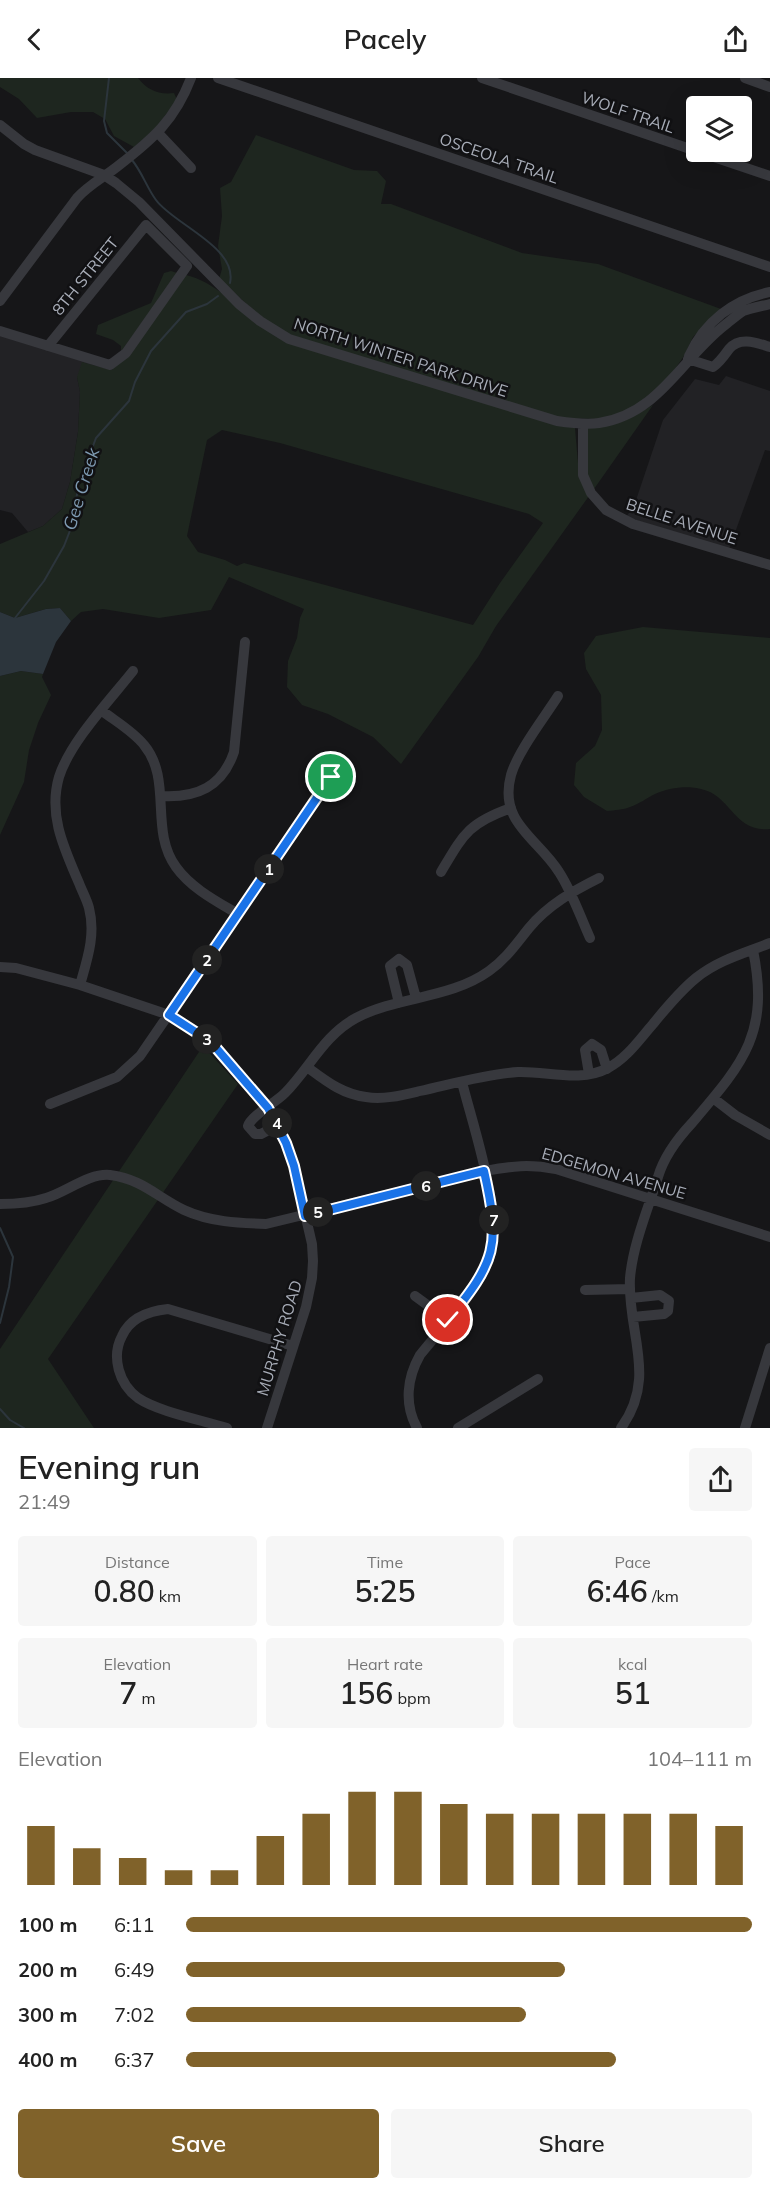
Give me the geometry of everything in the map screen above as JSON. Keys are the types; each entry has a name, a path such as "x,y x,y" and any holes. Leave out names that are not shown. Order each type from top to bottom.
{"street":[{"path":"0,301 77,198 91,183 129,157 158,133 174,115 191,78"},
{"name":"OSCEOLA TRAIL","path":"218,78 770,267"},
{"name":"WOLF TRAIL","path":"482,78 686,147"},
{"path":"745,78 770,87"},
{"name":"NORTH WINTER PARK DRIVE","path":"0,125 35,150 104,175 116,183 139,202 239,304 260,321 289,339 557,421 600,423 627,415 652,401 688,359 716,332 743,312 770,304"},
{"path":"158,133 191,168"},
{"name":"WOLF TRAIL","path":"729,162 770,176"},
{"name":"8TH STREET","path":"146,225 187,266 126,353 110,365 48,346 146,225"},
{"name":"NORTH WINTER PARK DRIVE","path":"688,359 696,339 714,319 736,304 770,292"},
{"path":"0,331 48,346"},
{"path":"688,359 713,367 720,363 731,346 738,343 753,342 770,347"},
{"name":"BELLE AVENUE","path":"583,424 583,475 591,493 606,510 633,524 770,565"},
{"path":"161,796 188,795 212,785 222,777 230,764 234,752 245,642"},
{"path":"80,985 90,952 91,922 89,907 64,849 55,819 57,790 62,771 73,748 133,671"},
{"path":"558,696 515,765 509,786 511,808 520,828 548,856 559,871 590,938"},
{"path":"101,710 145,746 155,765 161,796 162,835 175,866 201,892 238,914"},
{"path":"50,1104 117,1077 140,1056 331,777"},
{"path":"441,872 462,836 472,826 490,815 511,808"},
{"path":"278,1125 261,1134 255,1134 248,1126 250,1121 291,1087 329,1038 345,1025 363,1015 399,1003 463,986 489,972 513,951 530,927 547,910 571,893 599,878"},
{"path":"307,1067 345,1093 369,1098 399,1096 517,1072 538,1072 571,1077 589,1074 607,1069 635,1047 666,1008 697,977 725,960 770,944"},
{"path":"621,1428 634,1406 641,1373 631,1293 633,1257 659,1173 667,1157 685,1131 748,1054 760,1023 763,991 753,950"},
{"path":"399,1003 390,966 399,959 406,965 416,998"},
{"name":"MURPHY ROAD","path":"0,967 16,968 80,985 169,1015 211,1042 268,1108 278,1125 294,1166 312,1244 312,1278 306,1307 267,1428"},
{"path":"589,1074 585,1050 592,1044 601,1050 607,1069"},
{"path":"417,1428 408,1400 410,1376 420,1355 474,1288 489,1260 492,1248 494,1224 484,1171 462,1082"},
{"path":"713,1098 735,1115 770,1135"},
{"name":"EDGEMON AVENUE","path":"0,1204 45,1199 88,1179 106,1175 132,1179 185,1210 221,1221 266,1224 521,1164 556,1169 770,1237"},
{"path":"585,1290 660,1295 669,1301 668,1311 664,1314 633,1317"},
{"path":"415,1296 448,1320"},
{"path":"227,1428 150,1404 138,1397 120,1375 117,1363 118,1346 126,1328 135,1319 148,1313 168,1309 293,1346"},
{"path":"745,1428 770,1348"},
{"path":"458,1428 538,1379"}],"shaded area":[{"path":"0,78 138,78 154,91 174,93 177,100 154,130 134,147 114,136 105,119 93,112 71,112 37,118 19,99 0,87"},
{"path":"256,135 354,170 377,171 386,181 381,204 391,204 522,253 598,264 721,309 693,337 684,356 670,376 649,398 625,412 599,419 558,418 291,335 262,318 219,279 222,269 218,246 222,216 220,188 231,182"},
{"path":"171,271 177,273 121,352 121,346 113,340 96,334 98,325 151,303 164,273"},
{"path":"186,275 215,289 257,324 575,428 579,475 589,496 401,764 373,737 328,714 302,705 287,687 288,661 297,638 304,609 229,577 211,610 159,618 103,609 81,612 71,621 60,608 46,609 15,618 0,612 0,544 43,526 62,509 70,482 78,432 80,392 77,377 82,362 112,370","holes":["222,430 280,443 529,514 543,523 473,625 244,563 237,566 198,552 187,536 207,440"]},
{"path":"0,335 92,364 77,377 80,392 78,432 70,482 62,509 43,526 28,532 12,513 0,510"},
{"path":"726,376 770,391 770,451 765,450 729,549 626,517 634,506 663,420 695,379 719,385"},
{"path":"653,405 594,489 587,475 584,428 628,419"},
{"path":"60,608 71,621 56,642 43,674 21,671 0,676 0,612 15,618 46,609"},
{"path":"643,627 770,638 770,829 758,829 748,825 719,798 701,789 684,787 672,789 655,794 627,808 607,811 584,797 574,785 576,763 595,746 602,730 601,695 586,669 584,653 596,636"},
{"path":"21,671 43,674 42,677 51,695 29,750 24,782 0,835 0,676"},
{"path":"203,1046 238,1084 48,1359 94,1428 0,1428 0,1349"}],"waterway":[{"name":"Gee Creek","path":"109,78 104,121 107,133 127,153"},
{"name":"Gee Creek","path":"132,160 164,209 215,247 224,258 230,270 230,283"},
{"name":"Gee Creek","path":"15,618 44,581 64,546 71,528 79,483 96,438 129,401 135,382 151,351 186,312 207,304 218,296"},
{"name":"Gee Creek","path":"0,1228 13,1257 9,1287 0,1323"},
{"name":"Gee Creek","path":"0,1409 10,1420 24,1428"}],"route":[{"path":"331,777 169,1015 211,1042 268,1108 278,1125 294,1166 305,1216 484,1171 494,1224 492,1248 489,1260 474,1288 448,1320"}]}
